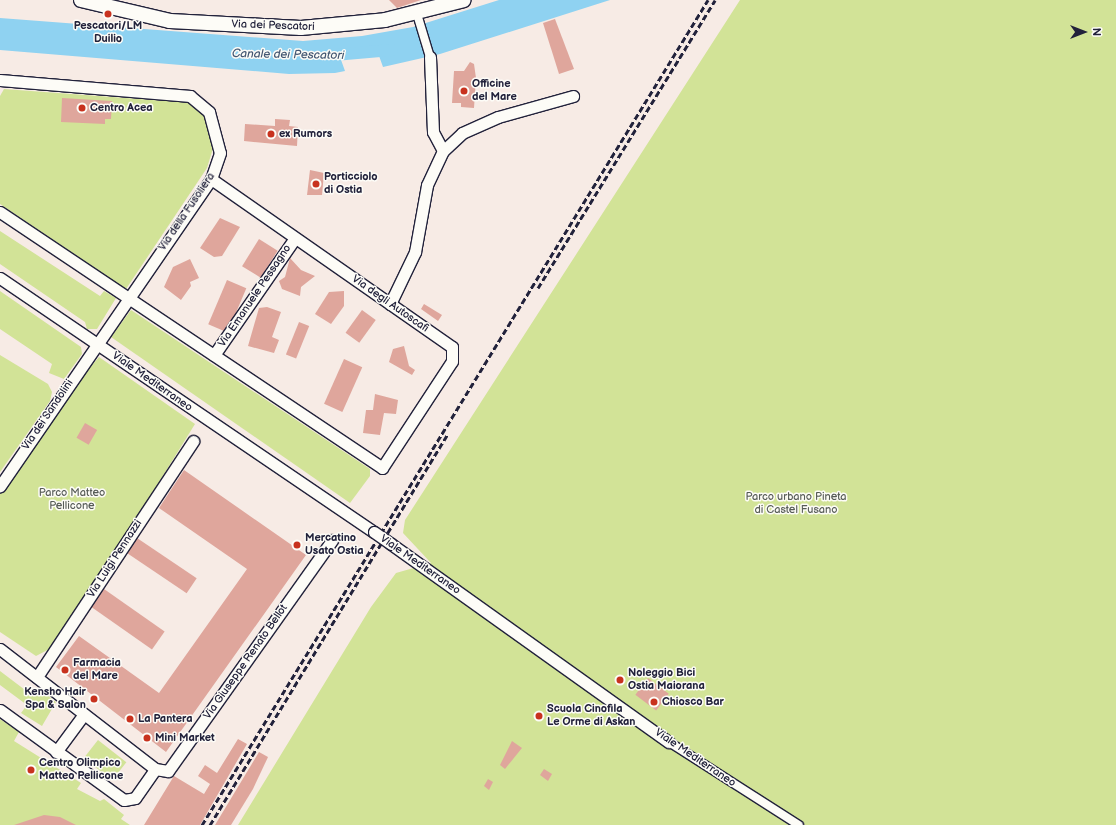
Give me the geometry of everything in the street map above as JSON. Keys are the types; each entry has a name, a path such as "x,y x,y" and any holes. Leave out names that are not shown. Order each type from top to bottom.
{"street":[{"name":"Via dei Pescatori","path":"81,0 170,21 295,28 353,25 417,14 464,0"},
{"path":"417,14 430,57 434,132 442,150"},
{"name":"Via della Fusoliera","path":"0,81 177,93 197,99 209,112 220,146 219,161 211,179 97,344"},
{"path":"390,304 415,252 427,185 442,150 462,133 498,117 573,96"},
{"name":"Via degli Autoscafi","path":"211,179 450,345 454,355 382,468 214,355"},
{"path":"0,212 214,355"},
{"name":"Via Emanuele Pessagno","path":"214,355 295,238"},
{"name":"Viale Mediterraneo","path":"0,278 374,532 670,742 799,825"},
{"name":"Via dei Sandolini","path":"0,486 97,344"},
{"name":"Via Luigi Pennazzi","path":"37,677 193,441"},
{"name":"Via Giuseppe Renato Bellot","path":"155,769 165,772 174,767 332,540"},
{"path":"0,649 155,769 130,800 121,799 0,710"},
{"path":"56,752 84,714"}],"green space":[{"name":"Parco urbano Pineta di Castel Fusano","path":"740,0 1116,0 1116,825 238,825 371,607 396,573 431,563 403,533 405,520"},
{"path":"4,89 193,103 203,114 214,145 207,168 126,289 0,204 0,96"},
{"path":"0,231 100,296 104,291 116,298 97,329 87,329 85,322 0,264"},
{"path":"0,291 81,347 82,354 64,379 49,373 52,364 0,329"},
{"path":"131,310 370,469 370,476 350,503 111,337"},
{"path":"0,355 48,384 52,392 50,401 0,472"},
{"name":"Parco Matteo Pellicone","path":"99,357 195,424 59,644 36,656 0,632 0,492 45,420"},
{"path":"0,671 33,696 39,689 56,702 42,726 21,713 27,705 0,685"},
{"name":"Centro Olimpico Matteo Pellicone","path":"0,719 19,732 14,741 81,783 77,789 100,801 104,799 124,815 121,819 130,825 0,825"},
{"path":"98,740 126,762 112,780 84,758"}],"water":[{"path":"499,0 610,0 440,54 383,67 378,53 340,57 345,71 335,73 289,74 0,50 0,18 303,41 362,36 413,27"}],"building":[{"path":"389,0 421,0 397,8"},
{"path":"555,19 574,69 559,74 543,23"},
{"name":"Officine del Mare","path":"470,62 474,64 476,78 474,108 461,107 461,103 452,103 454,71 464,71"},
{"path":"62,98 112,101 111,119 105,119 105,124 61,122"},
{"name":"ex Rumors","path":"275,119 290,120 289,126 298,127 297,146 244,141 245,124 275,126"},
{"name":"Porticciolo di Ostia","path":"310,170 324,173 322,195 307,195"},
{"path":"220,218 240,227 222,256 214,257 200,248"},
{"path":"259,239 278,251 261,278 242,266"},
{"path":"290,258 301,270 315,276 301,287 300,296 282,289 279,281 285,277"},
{"path":"190,259 199,278 190,282 191,286 181,300 164,287 173,267"},
{"path":"227,280 246,288 228,332 208,324"},
{"path":"344,291 344,306 331,324 315,314 329,292"},
{"path":"424,304 442,315 438,321 421,309"},
{"path":"267,307 281,312 272,337 279,340 274,353 248,346 259,308"},
{"path":"362,310 376,320 359,343 346,333"},
{"path":"299,322 309,326 296,359 286,354"},
{"path":"404,346 409,366 415,370 412,375 389,362 393,349"},
{"path":"344,359 362,367 342,412 324,404"},
{"path":"375,394 398,400 396,414 384,413 380,435 363,433 366,410 373,410"},
{"path":"85,423 97,430 89,445 76,438"},
{"path":"184,470 306,555 166,752 56,667 79,636 159,693 247,569 159,508"},
{"path":"137,538 197,578 187,593 127,553"},
{"path":"104,589 165,631 152,649 91,607"},
{"name":"Chiosco Bar","path":"648,678 669,694 656,710 635,695"},
{"name":"Scuola Cinofila Le Orme di Askan","path":"539,712 544,715 541,721 535,718"},
{"path":"238,739 247,744 200,825 144,825 174,776 204,794 210,784 198,776 205,765 217,773"},
{"path":"512,741 522,748 505,769 500,765"},
{"path":"259,752 268,757 253,789 231,825 215,825"},
{"path":"544,769 552,774 548,781 540,775"},
{"path":"488,779 493,782 489,790 484,786"},
{"path":"44,815 60,817 76,825 14,825"}],"waterway":[{"name":"Canale dei Pescatori","path":"323,56 392,50"}],"railway":[{"path":"202,825 708,0"},
{"path":"538,288 715,0"},
{"path":"210,825 448,434"}],"place":[{"name":"Pescatori/LM Duilio","path":"108,14"},
{"name":"Officine del Mare","path":"464,91"},
{"name":"Centro Acea","path":"82,108"},
{"name":"ex Rumors","path":"271,134"},
{"name":"Porticciolo di Ostia","path":"316,184"},
{"name":"Mercatino Usato Ostia","path":"297,545"},
{"name":"Farmacia del Mare","path":"65,670"},
{"name":"Noleggio Bici Ostia Maiorana","path":"620,680"},
{"name":"Kensho Hair Spa & Salon","path":"94,699"},
{"name":"Chiosco Bar","path":"654,702"},
{"name":"Scuola Cinofila Le Orme di Askan","path":"539,716"},
{"name":"La Pantera","path":"130,719"},
{"name":"Mini Market","path":"147,738"},
{"name":"Centro Olimpico Matteo Pellicone","path":"31,770"}]}
